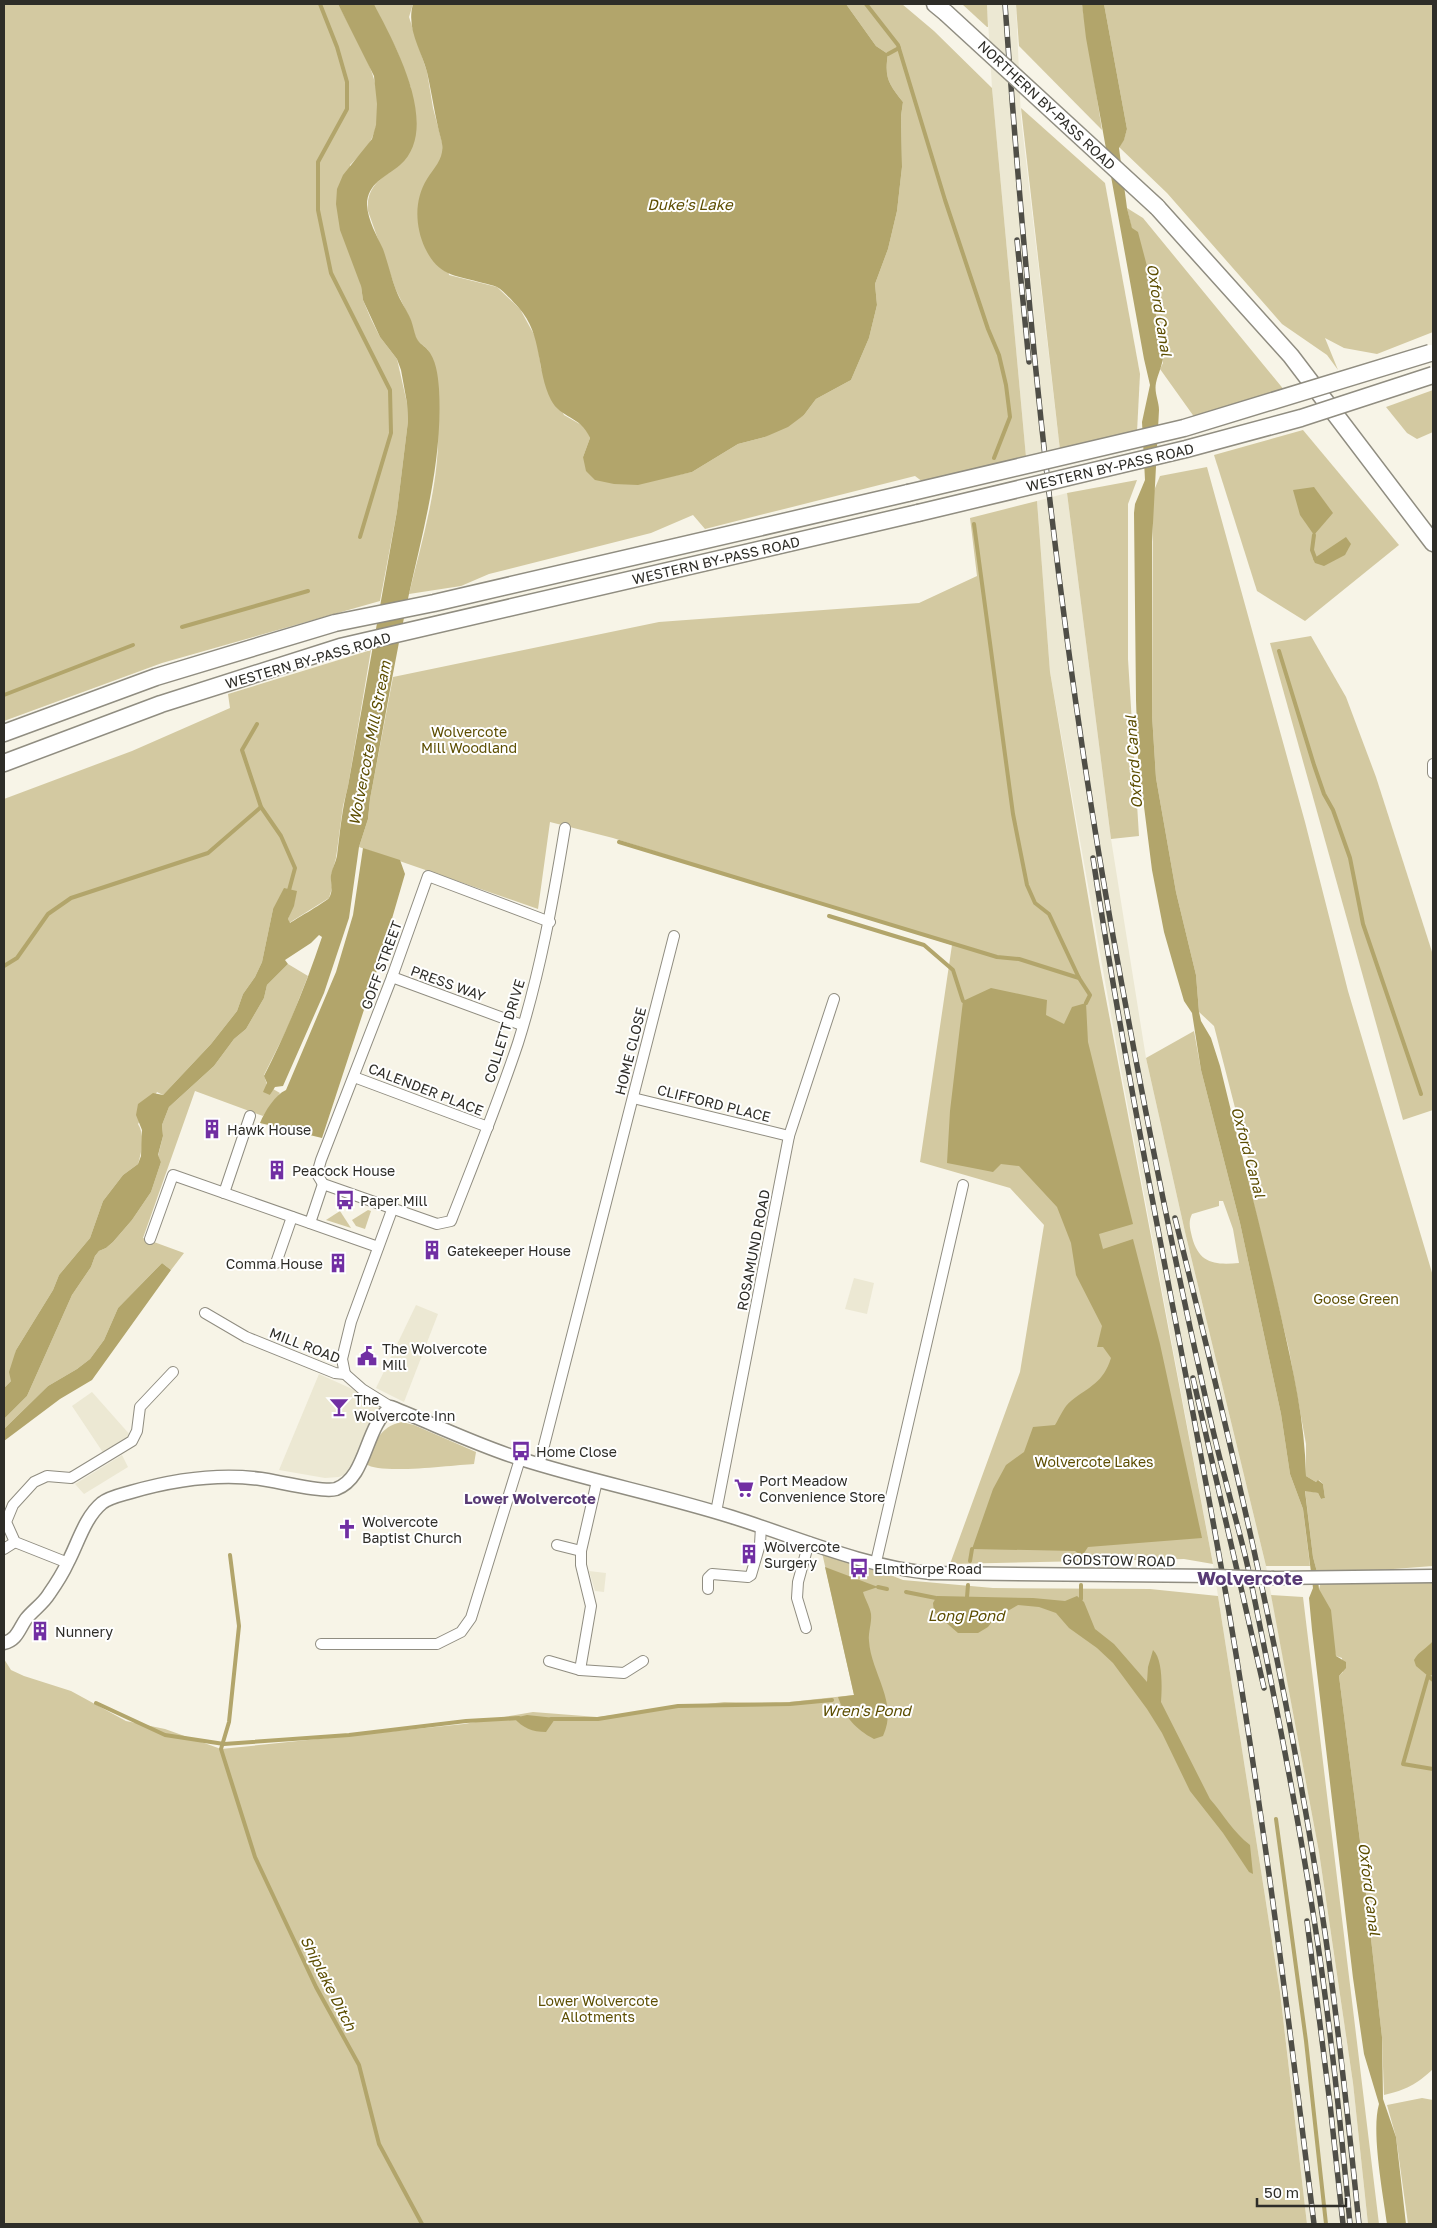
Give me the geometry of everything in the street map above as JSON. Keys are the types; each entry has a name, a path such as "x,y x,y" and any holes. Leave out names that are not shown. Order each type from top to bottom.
{"highway":[{"name":"NORTHERN BY-PASS ROAD","path":"941,8 1157,207 1291,356 1433,543"},
{"name":"WESTERN BY-PASS ROAD","path":"4,733 156,677 335,623 434,603 1184,428 1432,352"},
{"name":"WESTERN BY-PASS ROAD","path":"4,763 161,704 340,647 1186,450 1301,418 1433,375"}],"street":[{"path":"1433,764 1433,773"},
{"name":"COLLETT DRIVE","path":"392,1210 398,1209 437,1224 450,1221 488,1128 522,1026 550,922 565,828"},
{"name":"GOFF STREET","path":"323,1184 317,1174 392,977 428,876 550,922"},
{"name":"HOME CLOSE","path":"540,1465 674,936"},
{"name":"PRESS WAY","path":"392,977 522,1026"},
{"name":"ROSAMUND ROAD","path":"716,1512 789,1136 834,999"},
{"name":"CALENDER PLACE","path":"354,1077 488,1128"},
{"name":"CLIFFORD PLACE","path":"633,1098 789,1136"},
{"path":"224,1193 250,1116"},
{"path":"150,1239 174,1175 378,1247"},
{"path":"310,1223 323,1184 392,1210 344,1345 342,1359 345,1374"},
{"path":"876,1562 962,1185"},
{"path":"276,1263 292,1217"},
{"name":"MILL ROAD","path":"205,1313 246,1337 335,1373 345,1374 362,1389 391,1406"},
{"path":"68,1563 15,1542 5,1523 13,1505 34,1482 47,1476 71,1478 132,1441 137,1431 140,1407 173,1372"},
{"path":"4,1643 9,1642 17,1635 29,1616 48,1596 68,1563 82,1532 102,1503 139,1490 179,1480 199,1478 259,1479 334,1490 348,1483 356,1472 379,1420 391,1406"},
{"name":"GODSTOW ROAD","path":"391,1406 520,1459 597,1482 716,1512 809,1542 909,1571 931,1573 1274,1578 1433,1576"},
{"path":"321,1644 437,1644 461,1632 470,1618 520,1459"},
{"path":"580,1670 591,1606 581,1565 581,1551 597,1482"},
{"path":"708,1589 708,1578 712,1574 748,1577 751,1575 760,1544 761,1527"},
{"path":"4,1549 15,1542"},
{"path":"806,1628 797,1598 798,1582 809,1542"},
{"path":"557,1545 581,1551"},
{"path":"549,1661 580,1670 624,1673 644,1661"}],"shaded area":[{"path":"987,4 1016,4 1021,118 1060,450 1026,457 992,88"},
{"path":"1067,493 1111,839 1146,1058 1185,1232 1266,1566 1319,1852 1353,2083 1368,2224 1307,2224 1280,1992 1213,1564 1117,1049 1050,672 1037,501"},
{"path":"854,1278 874,1283 867,1314 845,1309"},
{"path":"416,1305 438,1314 404,1402 376,1388"},
{"path":"319,1374 381,1402 353,1464 346,1474 339,1477 325,1478 279,1470"},
{"path":"92,1392 131,1436 104,1454 72,1406"},
{"path":"122,1455 128,1467 84,1494 75,1484"},
{"path":"589,1571 606,1573 604,1592 595,1591"}],"green space":[{"path":"4,4 338,4 370,68 376,86 378,103 377,121 372,138 365,149 350,165 363,300 380,337 397,359 407,403 408,421 397,511 380,601 162,663 4,721"},
{"path":"374,4 413,4 409,17 427,72 433,108 442,142 443,156 436,167 449,275 497,287 520,309 537,340 541,368 564,415 585,427 590,438 583,457 668,477 692,472 738,444 765,437 804,415 816,399 851,380 869,338 877,305 875,284 888,249 897,211 902,167 901,116 903,102 894,90 887,75 888,54 876,46 846,4 902,4 934,31 992,88 1026,457 923,482 915,476 705,529 693,515 651,533 489,574 461,586 409,594 433,490 438,447 438,426 428,350 416,339 410,319 396,290 368,211 370,193 376,184 390,172 411,88 397,51"},
{"path":"962,4 987,4 988,27 987,27"},
{"path":"1016,4 1082,4 1102,130 1019,46"},
{"path":"1104,4 1433,4 1433,332 1377,354 1344,348 1325,338 1338,370 1327,355 1282,324 1167,193 1119,147 1127,129"},
{"path":"1021,108 1105,183 1140,374 1137,432 1060,450"},
{"path":"1127,208 1143,218 1285,391 1195,418 1160,369 1163,363"},
{"path":"1433,390 1433,432 1417,439 1407,433 1386,407"},
{"path":"1303,430 1399,545 1305,621 1257,591 1214,455"},
{"name":"Goose Green","path":"1207,467 1305,822 1348,991 1433,1276 1433,1566 1341,1573 1317,1572 1313,1557 1305,1490 1318,1493 1321,1499 1325,1498 1323,1484 1319,1480 1316,1482 1306,1476 1306,1444 1289,1350 1246,1172 1251,1170 1214,1026 1199,1012 1196,975 1176,892 1156,778 1152,715 1153,493 1160,476"},
{"path":"1137,480 1128,504 1128,659 1139,836 1111,839 1067,493"},
{"name":"Wolvercote Mill Woodland","path":"1037,501 1050,672 1100,967 1213,1564 1184,1559 950,1564 1020,1372 1044,1225 1010,1188 920,1162 952,945 613,838 550,822 538,909 359,847 368,819 393,677 659,622 919,603 977,576 970,518"},
{"path":"1311,636 1346,697 1376,777 1433,955 1433,1110 1403,1120 1270,643"},
{"path":"371,650 343,806 336,858 331,876 332,888 329,898 289,923 288,919 295,900 273,909 262,962 255,977 243,994 237,1011 211,1044 163,1095 157,1092 138,1124 142,1133 142,1149 138,1164 123,1175 103,1201 90,1238 59,1275 53,1290 16,1350 11,1381 4,1388 4,799 132,751 230,708 228,694"},
{"path":"288,964 308,976 288,1027 264,1075 270,1095 273,1089 280,1093 263,1116 195,1091 143,1238 184,1253 171,1270 162,1263 118,1308 104,1340 90,1359 48,1386 4,1429 4,1419 27,1396 72,1295 91,1267 95,1256 113,1242 132,1220 151,1192 161,1162 158,1156 163,1136 162,1125 169,1107 214,1066 234,1039 246,1029 264,998 267,985"},
{"path":"1194,1031 1201,1070 1240,1223 1281,1414 1290,1474 1303,1509 1310,1566 1266,1566 1185,1232 1146,1058","holes":["1219,1201 1223,1201 1233,1229 1239,1263 1223,1264 1209,1261 1199,1253 1192,1237 1190,1228 1192,1214 1219,1206"]},
{"path":"368,1210 371,1211 365,1229 356,1226 352,1220"},
{"path":"340,1211 351,1228 326,1220"},
{"path":"402,1422 414,1425 476,1452 474,1464 386,1469 366,1464 378,1437 394,1424"},
{"name":"Lower Wolvercote Allotments","path":"821,1548 903,1580 993,1588 1150,1589 1218,1596 1280,1992 1307,2224 4,2224 4,1659 11,1670 71,1691 126,1721 165,1729 221,1749 464,1724 533,1712 597,1717 724,1702 780,1703 854,1695"},
{"path":"1433,1581 1433,2069 1411,2086 1384,2095 1382,2037 1339,1676 1343,1672 1342,1658 1336,1656 1319,1589 1321,1582"},
{"path":"1271,1595 1303,1597 1379,2224 1368,2224 1353,2083 1319,1852"},
{"path":"1422,2098 1433,2100 1433,2224 1408,2224 1396,2137 1387,2105"}],"water":[{"name":"Wolvercote Mill Stream","path":"338,4 374,4 402,62 410,85 416,108 416,130 412,149 400,165 378,181 370,191 367,205 371,223 383,249 398,294 411,320 416,337 430,353 439,384 438,441 431,492 398,645 368,819 359,847 349,918 324,993 283,1086 275,1087 270,1095 263,1092 267,1083 264,1076 303,990 322,937 319,935 311,943 285,960 288,964 267,985 264,998 246,1029 234,1039 214,1066 169,1107 162,1125 163,1136 158,1155 161,1162 151,1192 132,1220 113,1242 95,1256 91,1267 72,1295 27,1396 4,1419 4,1388 11,1381 9,1372 16,1350 53,1290 59,1275 90,1238 103,1201 123,1175 138,1164 141,1156 142,1130 136,1115 138,1104 153,1093 163,1095 211,1044 237,1011 243,994 255,977 262,962 273,909 284,888 297,891 294,906 288,919 290,923 327,900 331,892 331,875 337,856 344,803 397,511 408,421 401,370 397,359 380,337 363,300 361,286 340,230 336,204 337,189 343,175 372,139 376,125 377,104 374,76"},
{"name":"Duke's Lake","path":"413,4 846,4 876,46 888,54 887,75 894,90 903,102 901,116 902,167 897,211 888,249 875,284 877,305 869,338 851,380 816,399 804,415 788,427 765,437 738,444 692,472 638,485 614,484 595,480 586,471 583,457 590,438 581,425 560,411 551,400 546,389 536,341 527,318 497,287 456,276 442,270 430,258 425,248 419,231 418,204 423,187 441,156 442,145 427,72 411,22"},
{"path":"1082,4 1104,4 1127,129 1124,140 1119,148 1127,208 1132,228 1138,232 1148,270 1163,355 1156,387 1159,410 1152,542 1152,715 1156,778 1176,892 1196,975 1201,1021 1211,1038 1220,1066 1290,1356 1301,1416 1306,1476 1323,1484 1325,1498 1321,1499 1318,1493 1305,1491 1319,1589 1331,1610 1336,1656 1346,1662 1346,1668 1339,1676 1382,2037 1383,2099 1396,2137 1406,2224 1387,2224 1378,2163 1376,2130 1379,2104 1364,2054 1353,1978 1312,1630 1309,1598 1313,1588 1303,1509 1290,1474 1281,1414 1240,1223 1201,1070 1192,1013 1184,1001 1164,932 1152,870 1138,759 1134,513 1135,504 1145,480 1142,422 1150,385 1086,38"},
{"path":"1314,487 1333,513 1314,535 1300,515 1293,490"},
{"path":"1346,537 1351,544 1345,555 1324,566 1315,563 1313,559"},
{"path":"363,848 400,860 405,874 377,970 322,1138 260,1123 271,1104 286,1090 336,972 353,915"},
{"name":"Wolvercote Lakes","path":"991,988 1047,1000 1046,1015 1064,1024 1072,1007 1086,1003 1088,1042 1133,1224 1099,1234 1103,1249 1133,1239 1160,1344 1202,1538 1088,1547 1082,1556 1075,1551 972,1549 993,1489 1006,1465 1024,1452 1033,1427 1055,1425 1069,1403 1100,1379 1111,1358 1103,1347 1097,1347 1102,1326 1076,1275 1071,1243 1057,1207 1019,1166 1001,1164 993,1172 947,1163 950,1111 963,1001"},
{"path":"162,1263 171,1270 92,1380 60,1399 4,1441 4,1429 48,1386 90,1359 104,1340 118,1308"},
{"name":"Wren's Pond","path":"825,1567 878,1587 863,1592 871,1614 869,1638 871,1653 883,1688 888,1712 883,1736 874,1739 851,1722 838,1697 854,1695"},
{"name":"Long Pond","path":"937,1596 1033,1598 1065,1601 1077,1596 1084,1602 1095,1629 1114,1644 1147,1682 1148,1667 1153,1650 1159,1660 1162,1682 1161,1702 1210,1799 1234,1829 1250,1845 1253,1874 1249,1872 1223,1833 1190,1791 1162,1733 1147,1709 1113,1663 1097,1648 1069,1628 1056,1613 1039,1607 1018,1605 994,1619 988,1627 978,1633 958,1633 934,1612 933,1603"},
{"path":"1433,1641 1433,1675 1428,1676 1416,1666 1414,1660"},
{"path":"527,1715 555,1719 546,1732 536,1731 524,1727 514,1718"}],"waterway":[{"path":"320,4 337,47 347,82 347,109 318,162 318,210 331,273 390,390 391,433 360,537"},
{"path":"866,4 898,45 945,200 988,329 999,355 1006,385 1010,417 994,458"},
{"path":"888,54 899,48"},
{"path":"974,524 1013,814 1027,885 1035,903 1049,914 1079,978"},
{"path":"1314,535 1312,550 1315,558"},
{"path":"182,627 308,591"},
{"path":"4,695 133,645"},
{"path":"1279,651 1314,765 1350,858 1363,924 1421,1094"},
{"path":"257,724 242,750 261,807 281,836 295,868 288,894"},
{"path":"4,966 17,958 48,914 71,898 208,853 261,807"},
{"path":"619,842 997,957 1019,959 1079,978 1090,995 1086,1003"},
{"path":"829,916 924,945 953,970 963,1001"},
{"path":"970,1561 972,1549"},
{"name":"Shiplake Ditch","path":"230,1555 239,1626 229,1722 221,1749 255,1857 316,1987 359,2065 379,2144 422,2224"},
{"path":"1081,1563 1082,1556"},
{"path":"967,1597 968,1585"},
{"path":"1081,1585 1081,1599"},
{"path":"878,1587 887,1589"},
{"path":"906,1592 936,1598"},
{"path":"1433,1680 1428,1676 1403,1764 1433,1769"},
{"path":"551,1719 598,1719 678,1706 790,1704 832,1700"},
{"path":"96,1703 165,1735 224,1744 349,1735 466,1721 519,1718"},
{"path":"1276,1819 1306,2041 1326,2224"}],"railway":[{"path":"1005,4 1034,355 1060,588 1093,820 1143,1098 1187,1314 1211,1423 1247,1564 1294,1798 1326,2005 1350,2224"},
{"path":"1017,240 1029,362"},
{"path":"1093,858 1124,1048 1230,1618 1254,1769 1314,2224"},
{"path":"1175,1218 1239,1484 1278,1663 1295,1753 1330,1969 1344,2078 1359,2224"},
{"path":"1193,1378 1264,1688"},
{"path":"1307,1921 1343,2224"}],"place":[{"name":"Hawk House","path":"212,1129"},
{"name":"Peacock House","path":"277,1170"},
{"name":"Paper Mill","path":"345,1200"},
{"name":"Gatekeeper House","path":"432,1250"},
{"name":"Comma House","path":"338,1263"},
{"name":"The Wolvercote Mill","path":"367,1356"},
{"name":"The Wolvercote Inn","path":"339,1407"},
{"name":"Home Close","path":"521,1451"},
{"name":"Port Meadow Convenience Store","path":"744,1488"},
{"name":"Wolvercote Baptist Church","path":"347,1529"},
{"name":"Wolvercote Surgery","path":"749,1554"},
{"name":"Elmthorpe Road","path":"859,1568"},
{"name":"Nunnery","path":"40,1631"}],"district":[{"name":"Lower Wolvercote","path":"530,1498"},
{"name":"Wolvercote","path":"1250,1577"}],"water label":[{"name":"Oxford Canal","path":"1160,310"},
{"name":"Oxford Canal","path":"1133,762"},
{"name":"Oxford Canal","path":"1249,1152"},
{"name":"Oxford Canal","path":"1370,1889"}]}
